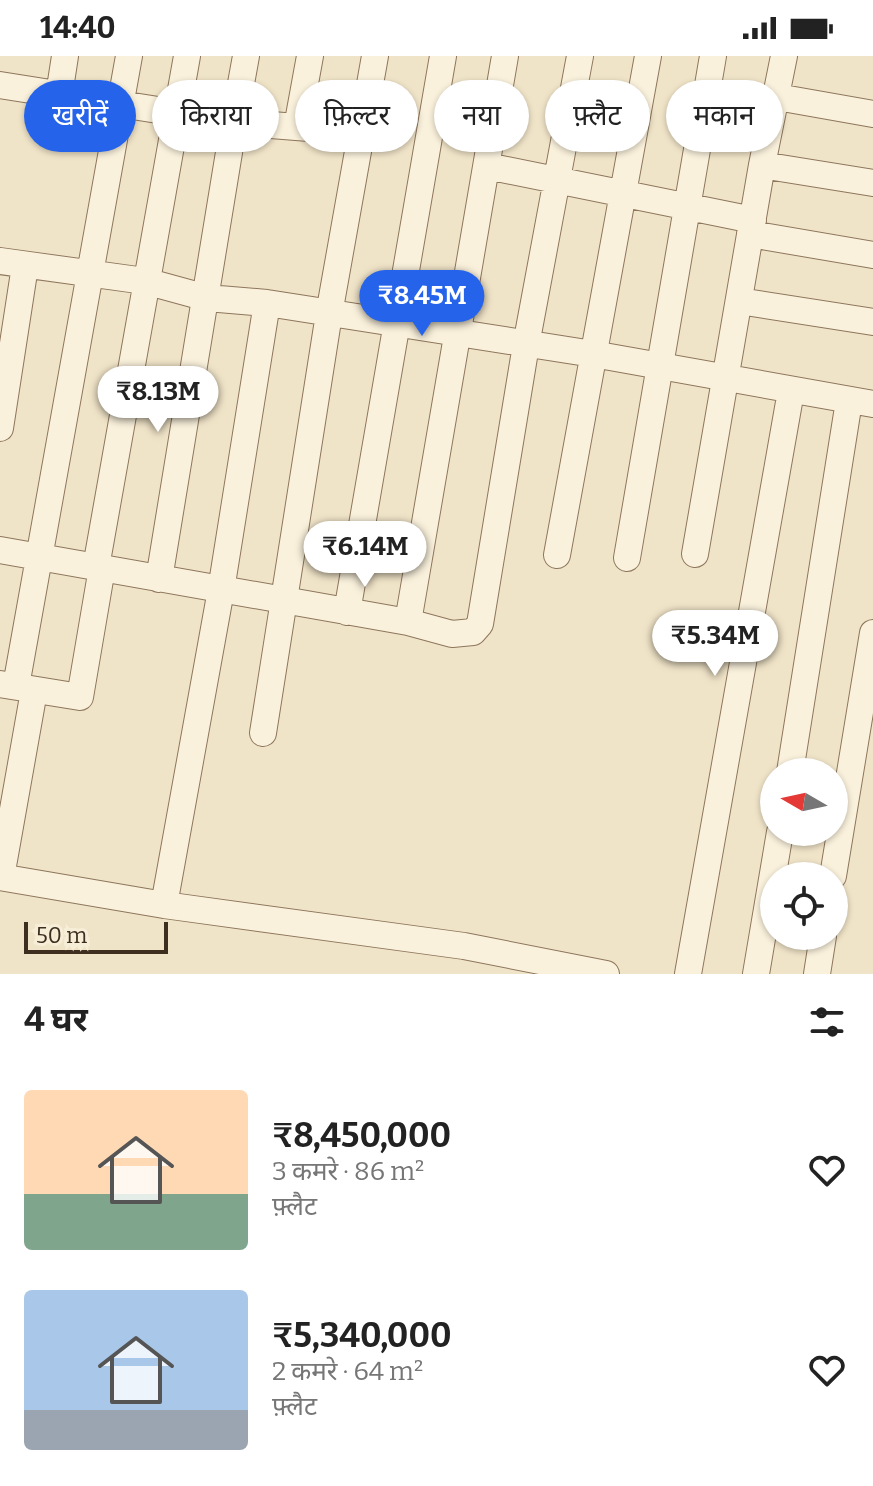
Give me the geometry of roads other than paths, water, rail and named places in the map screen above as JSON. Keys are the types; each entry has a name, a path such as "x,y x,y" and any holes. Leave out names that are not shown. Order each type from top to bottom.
{"street":[{"path":"61,80 65,56"},
{"path":"124,80 129,56"},
{"path":"182,80 187,56"},
{"path":"242,80 246,56"},
{"path":"306,80 310,56"},
{"path":"371,80 375,56"},
{"path":"347,612 399,325 443,56"},
{"path":"408,622 505,56"},
{"path":"0,550 408,622 452,634 473,632 480,624 526,345 580,56"},
{"path":"557,555 648,56"},
{"path":"627,558 713,56"},
{"path":"780,80 784,56"},
{"path":"0,85 24,89"},
{"path":"783,98 873,114"},
{"path":"111,152 37,557 17,687 0,877 164,905 464,946 606,974"},
{"path":"17,687 80,697 145,281 169,152"},
{"path":"159,579 229,152"},
{"path":"263,733 358,152"},
{"path":"695,554 765,152"},
{"path":"762,165 873,183"},
{"path":"487,166 558,178 873,255"},
{"path":"0,428 12,264 145,281 207,298 267,303 593,354 861,402 793,758"},
{"path":"739,301 873,322"},
{"path":"164,905 221,590 267,303"},
{"path":"688,974 791,391"},
{"path":"835,862 873,633"},
{"path":"756,974 778,846"},
{"path":"817,974 821,950"}]}
